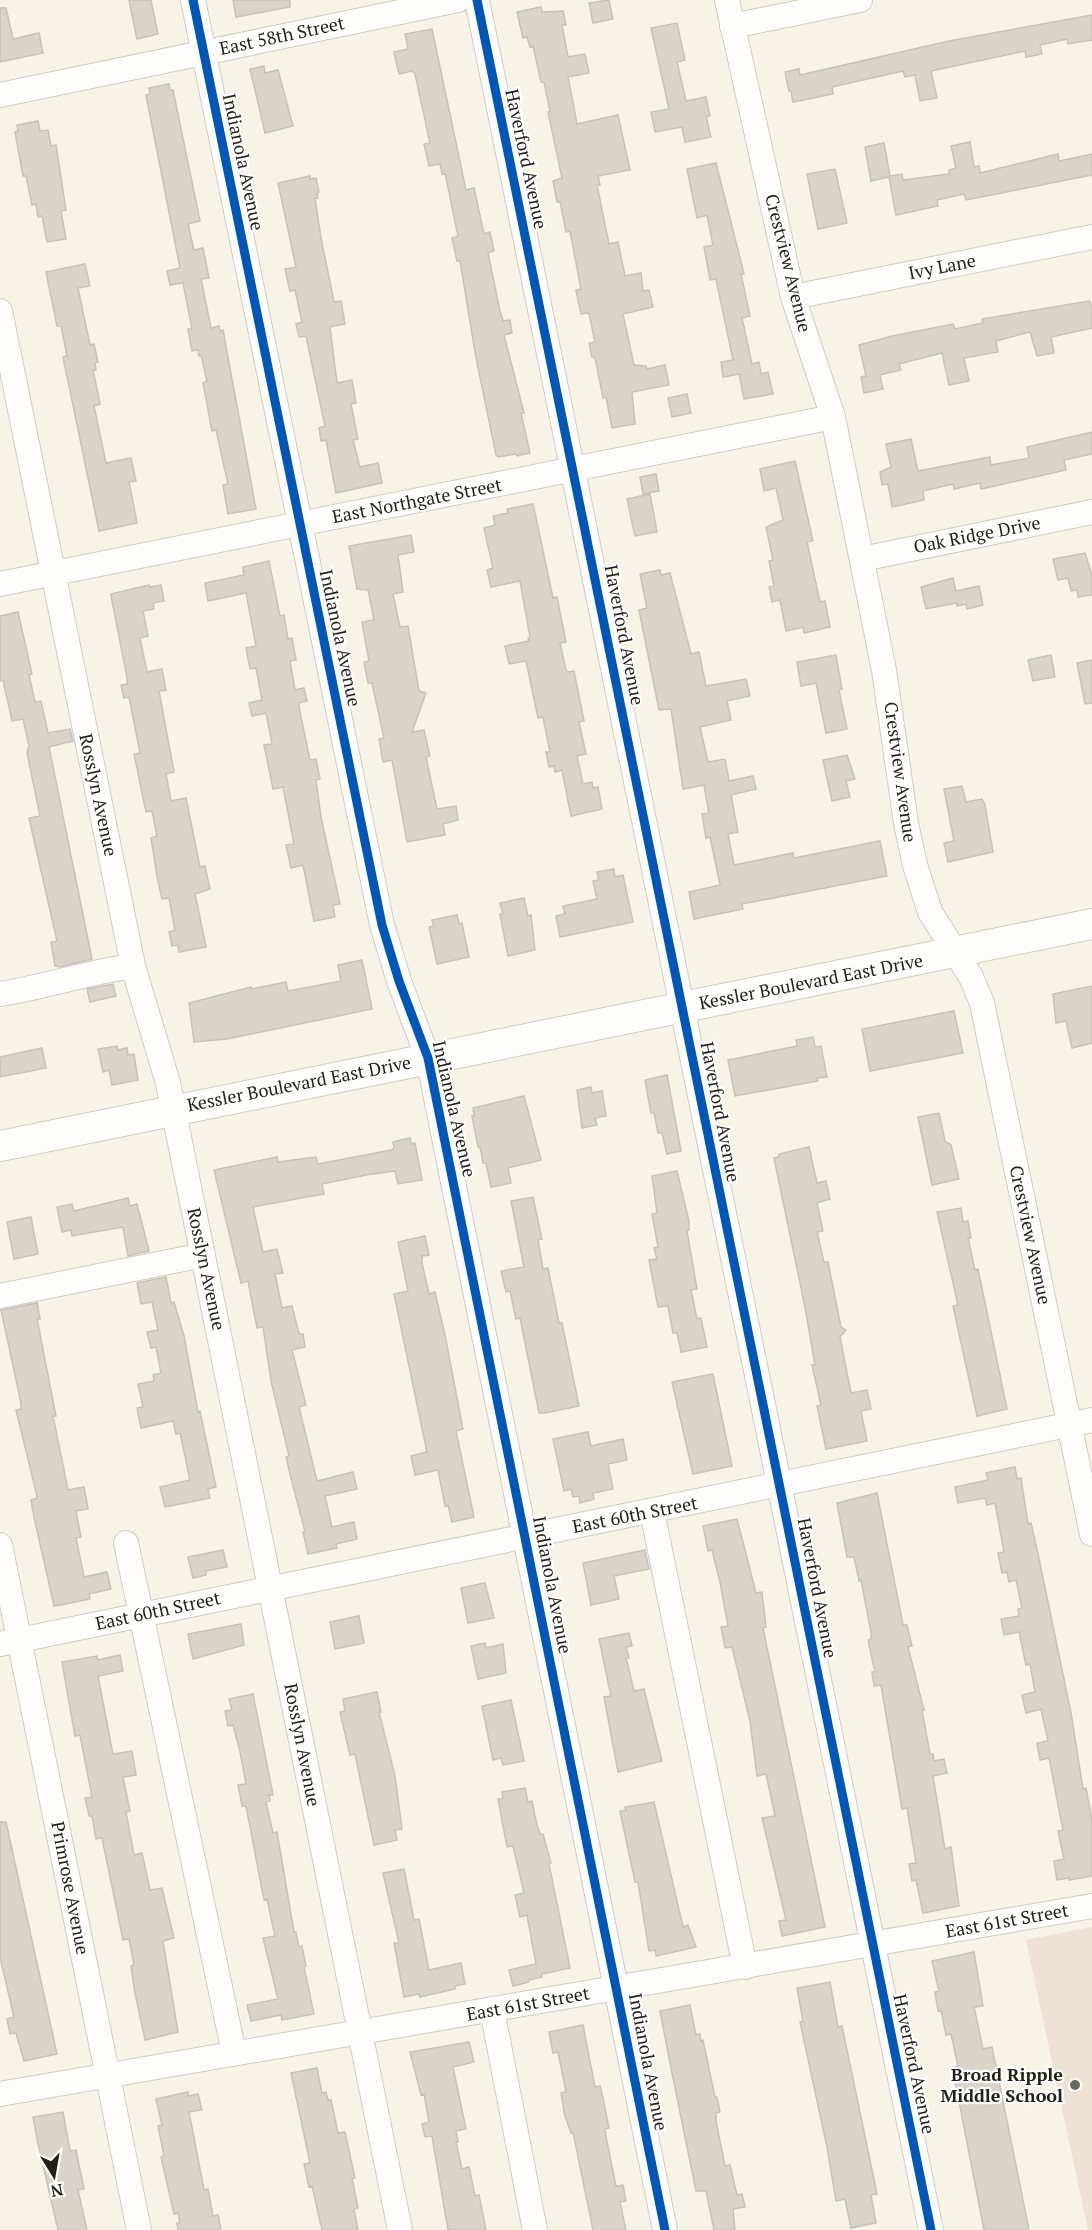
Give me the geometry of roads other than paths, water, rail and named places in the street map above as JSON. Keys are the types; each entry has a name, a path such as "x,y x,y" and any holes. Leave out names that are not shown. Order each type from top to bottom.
{"main road":[{"name":"Kessler Boulevard East Drive","path":"0,1146 1092,924"}],"street":[{"name":"Indianola Avenue","path":"193,0 382,925 396,973 428,1059 665,2230"},
{"name":"East 58th Street","path":"0,95 458,0"},
{"name":"Haverford Avenue","path":"477,0 931,2230"},
{"name":"Crestview Avenue","path":"727,0 793,297 833,417 886,680 911,852 930,912 971,977 982,1004 1081,1423 1092,1534"},
{"path":"732,26 860,0"},
{"name":"Ivy Lane","path":"793,297 1092,237"},
{"name":"Rosslyn Avenue","path":"0,310 133,966 165,1071 400,2230"},
{"name":"East Northgate Street","path":"0,584 833,417"},
{"name":"Oak Ridge Drive","path":"862,559 1092,512"},
{"path":"0,994 45,986 105,970 133,966"},
{"path":"0,1296 203,1255"},
{"name":"East 60th Street","path":"10,1642 1081,1423"},
{"path":"652,1511 745,1967"},
{"path":"126,1543 234,2053"},
{"name":"Primrose Avenue","path":"0,1545 10,1642 108,2074 139,2230"},
{"name":"East 61st Street","path":"0,2094 873,1946 1092,1906"},
{"path":"492,2010 535,2230"}],"place":[{"name":"Broad Ripple Middle School","path":"1075,2085"}]}
